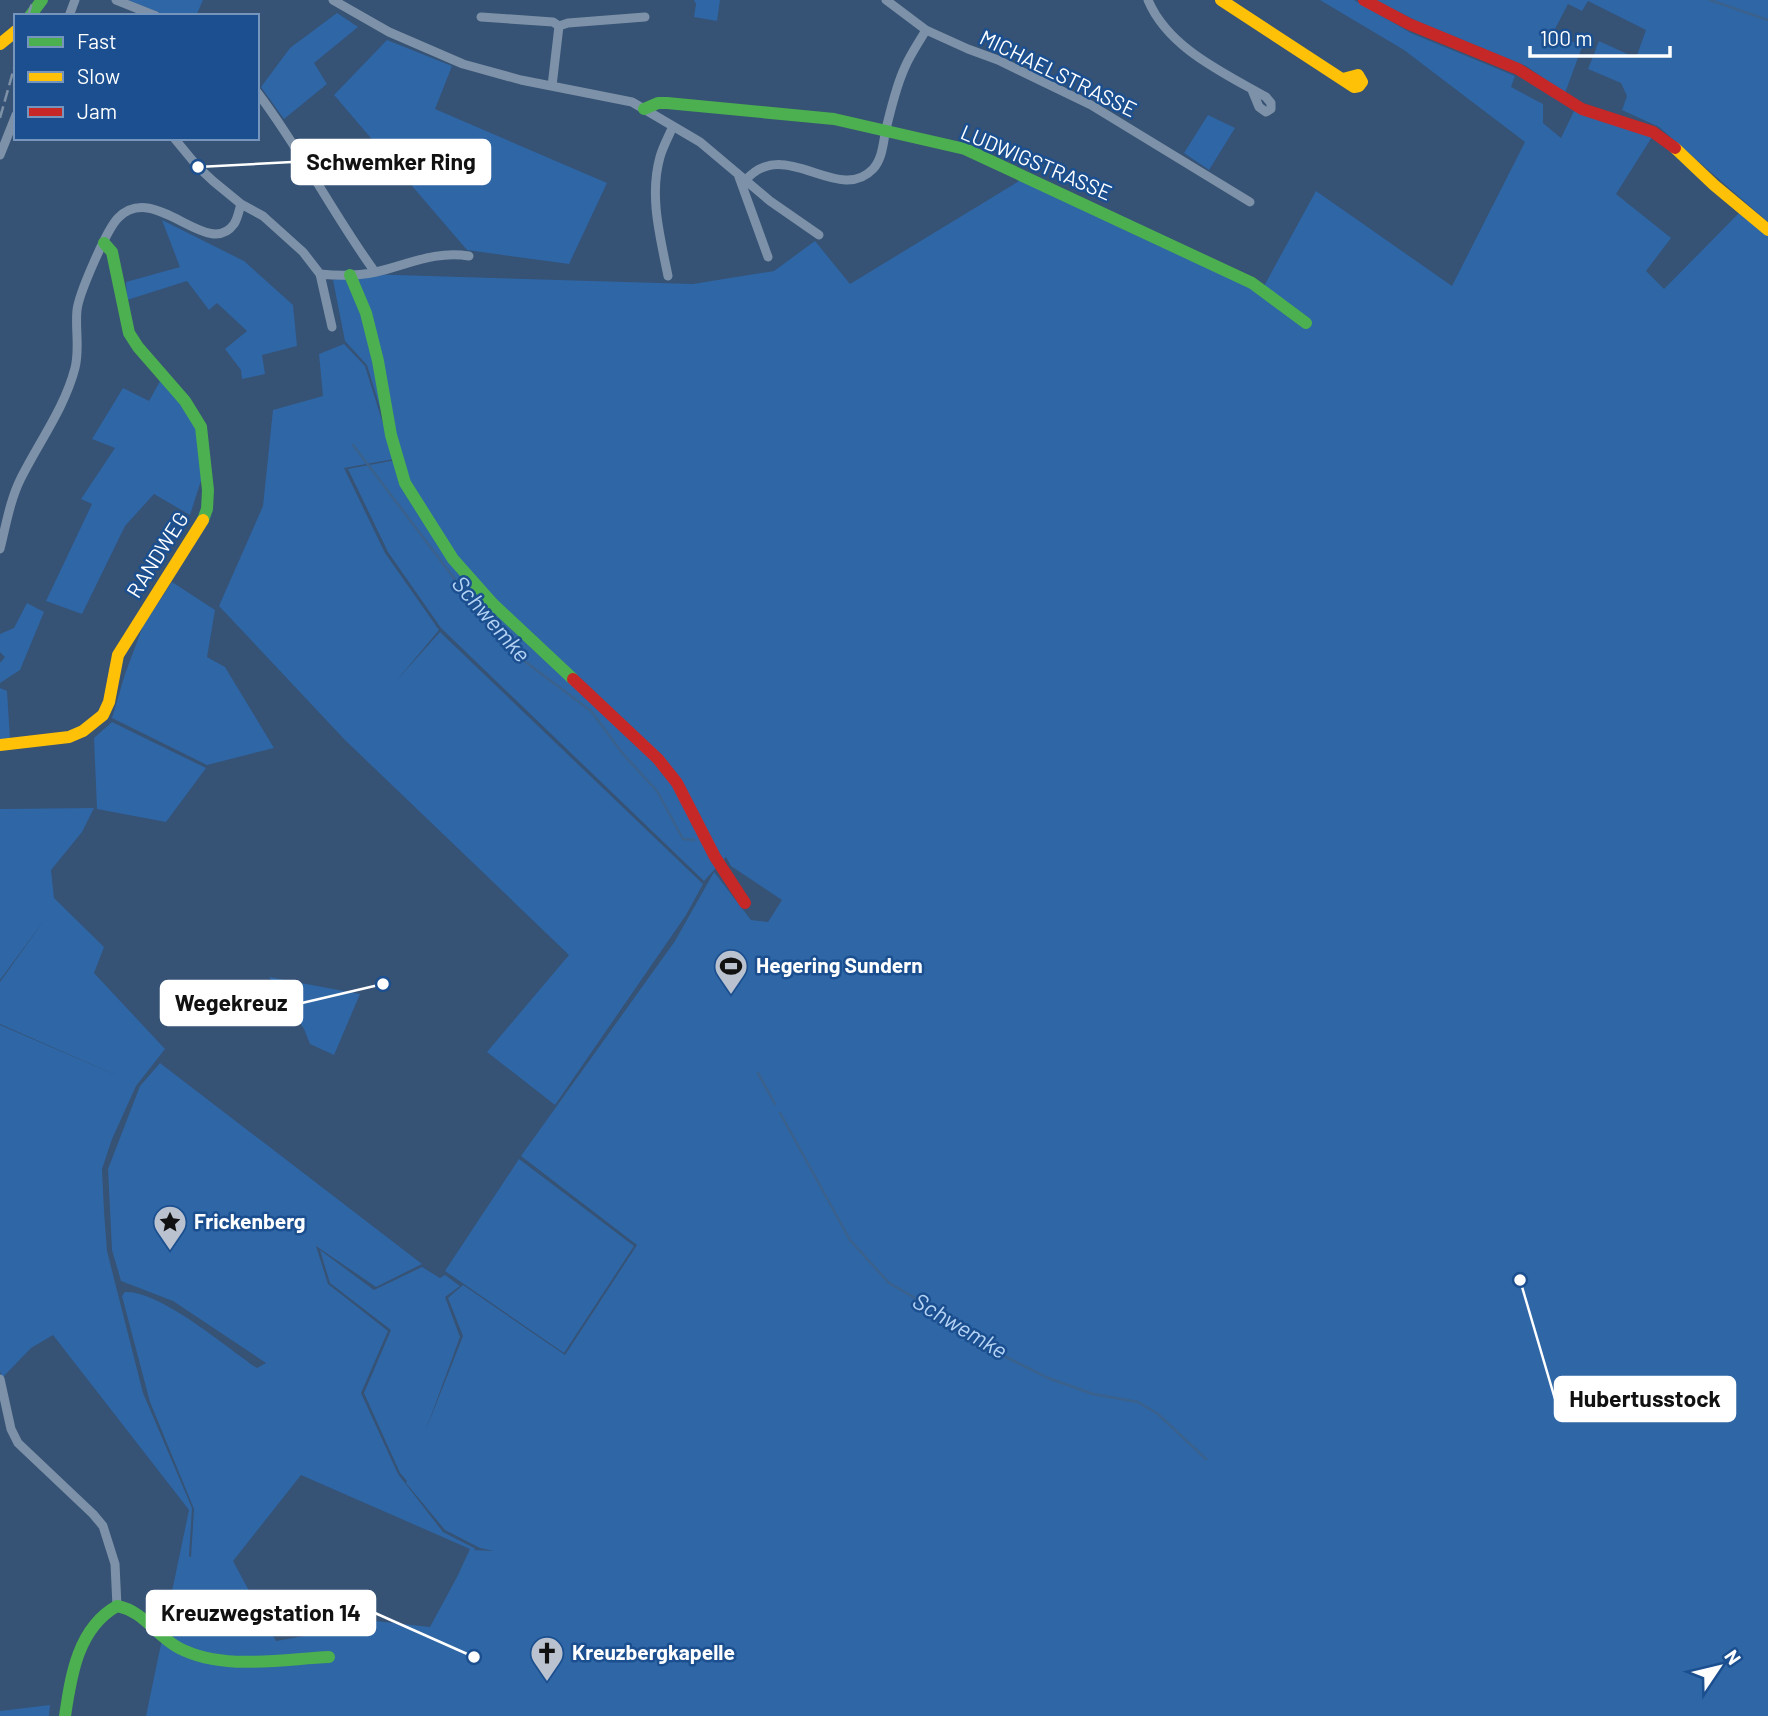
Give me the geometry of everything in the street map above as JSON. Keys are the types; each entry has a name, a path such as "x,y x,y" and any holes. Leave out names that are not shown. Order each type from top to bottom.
{"street":[{"path":"116,0 151,14"},
{"path":"333,0 389,32 463,64 521,80 632,102 700,142 742,178 819,235"},
{"name":"MICHAELSTRASSE","path":"886,0 926,30 968,50 998,60 1091,105 1250,202"},
{"path":"1148,0 1171,36 1252,90"},
{"path":"1221,0 1343,79"},
{"path":"1364,0 1409,23 1518,69 1582,109 1653,132 1677,149 1714,185 1768,230"},
{"path":"481,17 553,22 559,26"},
{"path":"559,26 645,17"},
{"path":"552,86 559,26"},
{"path":"742,178 776,164 840,180 859,178 876,166 905,67 926,30"},
{"path":"0,44 14,32"},
{"path":"259,95 293,142 352,240 376,272"},
{"name":"LUDWIGSTRASSE","path":"644,109 658,103 667,103 834,119 965,149 1252,284 1306,323"},
{"path":"0,155 14,120"},
{"path":"668,276 656,216 656,185 660,158 673,126"},
{"path":"176,140 198,167 241,204 250,207 280,230 320,274 332,327"},
{"path":"742,178 768,257"},
{"path":"0,549 15,491 48,430 73,374 78,350 78,305 117,219 133,208 149,207 214,234 222,233 234,224 241,204"},
{"name":"RANDWEG","path":"0,745 20,741 46,741 75,735 103,715 109,702 118,655 203,521 207,509 207,476 201,427 171,383 132,339 127,327 112,252 104,243"},
{"path":"320,274 376,272 454,253 469,256"},
{"path":"350,275 366,313 378,361 391,435 405,483 453,559 494,604 658,759 677,783 715,857 745,903"},
{"path":"0,1379 11,1429 18,1443 93,1514 106,1532 115,1564 117,1606"},
{"path":"65,1716 70,1685 85,1637 99,1617 117,1606 132,1609 174,1646 220,1660 329,1657"}],"shaded area":[{"path":"128,0 203,0 197,14 163,14"},
{"path":"694,0 720,0 717,21 694,17"},
{"path":"1320,0 1354,0 1411,33 1515,76 1511,87 1543,104 1543,123 1561,138 1574,111 1652,137 1616,194 1671,238 1646,271 1664,289 1739,213 1768,233 1768,1716 146,1716 189,1510 53,1335 31,1348 2,1378 0,1371 0,1025 125,1079 0,1024 0,982 45,919 0,980 0,809 94,808 82,832 51,870 54,898 104,947 94,973 165,1049 136,1086 112,1139 102,1169 104,1211 107,1251 143,1393 192,1508 191,1557 194,1509 150,1402 122,1296 125,1292 156,1300 193,1322 257,1368 266,1363 173,1301 121,1281 112,1250 108,1169 140,1086 160,1063 422,1264 376,1287 316,1246 328,1284 388,1331 361,1393 398,1474 443,1532 476,1549 473,1550 494,1551 480,1548 445,1530 400,1473 364,1393 391,1330 330,1283 320,1250 374,1290 422,1267 440,1278 445,1275 460,1286 445,1297 460,1337 425,1432 463,1336 448,1298 463,1285 565,1355 637,1245 521,1156 675,941 714,872 751,920 768,922 782,900 731,866 726,857 704,881 441,628 388,552 348,469 396,460 367,365 345,341 333,280 363,274 693,284 774,271 815,241 850,284 1024,178 1264,286 1316,191 1452,286 1525,142 1404,50","holes":["301,1475 470,1549 430,1627 330,1616 316,1634 276,1641 233,1561"]},
{"path":"1375,0 1768,0 1768,222 1659,127 1622,110 1627,96 1621,83 1588,69 1599,41 1636,58 1646,30 1588,1 1582,11 1568,4 1554,31 1582,47 1565,93 1526,66 1417,21"},
{"path":"337,13 358,27 314,63 327,84 284,119 261,87 290,48"},
{"path":"387,40 452,66 435,109 607,183 569,264 467,250 334,95"},
{"path":"1208,115 1235,128 1209,170 1184,153"},
{"path":"162,220 244,261 293,305 297,346 262,355 265,374 242,379 241,370 225,349 247,331 217,303 209,310 187,281 127,300 126,282 180,267"},
{"path":"344,344 365,366 394,459 344,468 385,553 439,630 397,680 440,632 703,884 686,915 555,1105 487,1052 569,955 345,740 219,606 263,506 273,410 323,396 319,354"},
{"path":"163,376 195,423 206,465 190,515 154,494 125,526 82,614 46,601 92,504 81,499 115,448 92,439 123,388 149,401"},
{"path":"172,582 215,610 207,657 225,667 274,748 207,765 112,718 143,626"},
{"path":"27,603 44,612 20,670 0,683 0,663 5,657 0,652 0,634 14,628"},
{"path":"0,688 7,691 10,739 0,742"},
{"path":"112,722 206,768 166,822 97,809 94,738"},
{"path":"269,977 360,994 334,1055 310,1044 304,1029"},
{"path":"519,1159 634,1246 564,1353 445,1271"},
{"path":"50,1705 49,1716 0,1716 0,1711"}],"waterway":[{"path":"1710,0 1768,20"},
{"name":"Schwemke","path":"353,445 479,611 523,660 591,711 623,754 657,791 683,839 694,840"},
{"name":"Schwemke","path":"758,1073 775,1104"},
{"name":"Schwemke","path":"780,1113 850,1240 889,1283 950,1318 1002,1355 1048,1378 1093,1394 1138,1402 1158,1414 1206,1459"}],"railway":[{"path":"29,14 33,0"},
{"path":"0,118 14,68"}],"traffic: fast":[{"path":"32,14 42,0"},
{"path":"644,109 658,103 667,103 834,119 965,149 1252,283 1306,323"},
{"path":"104,243 112,252 129,333 185,401 201,427 208,490 207,509 203,520"},
{"path":"350,275 366,313 378,361 391,435 405,483 453,559 493,604 573,679"},
{"path":"65,1716 74,1669 85,1640 104,1615 117,1606 135,1613 171,1643 196,1655 253,1662 329,1657"}],"traffic: slow":[{"path":"1221,0 1354,87 1362,82 1358,75 1343,79"},
{"path":"0,44 14,33"},
{"path":"1675,148 1768,230"},
{"path":"0,745 69,737 83,731 103,715 109,702 118,655 203,520"}],"traffic: jam":[{"path":"1364,0 1409,24 1518,69 1582,109 1653,132 1675,148"},
{"path":"573,679 658,759 677,783 715,857 745,903"}],"place":[{"name":"Schwemker Ring","path":"198,167"},
{"name":"Wegekreuz","path":"383,984"},
{"name":"Hegering Sundern","path":"731,996"},
{"name":"Frickenberg","path":"170,1252"},
{"name":"Hubertusstock","path":"1520,1280"},
{"name":"Kreuzwegstation 14","path":"474,1657"},
{"name":"Kreuzbergkapelle","path":"547,1683"}]}
